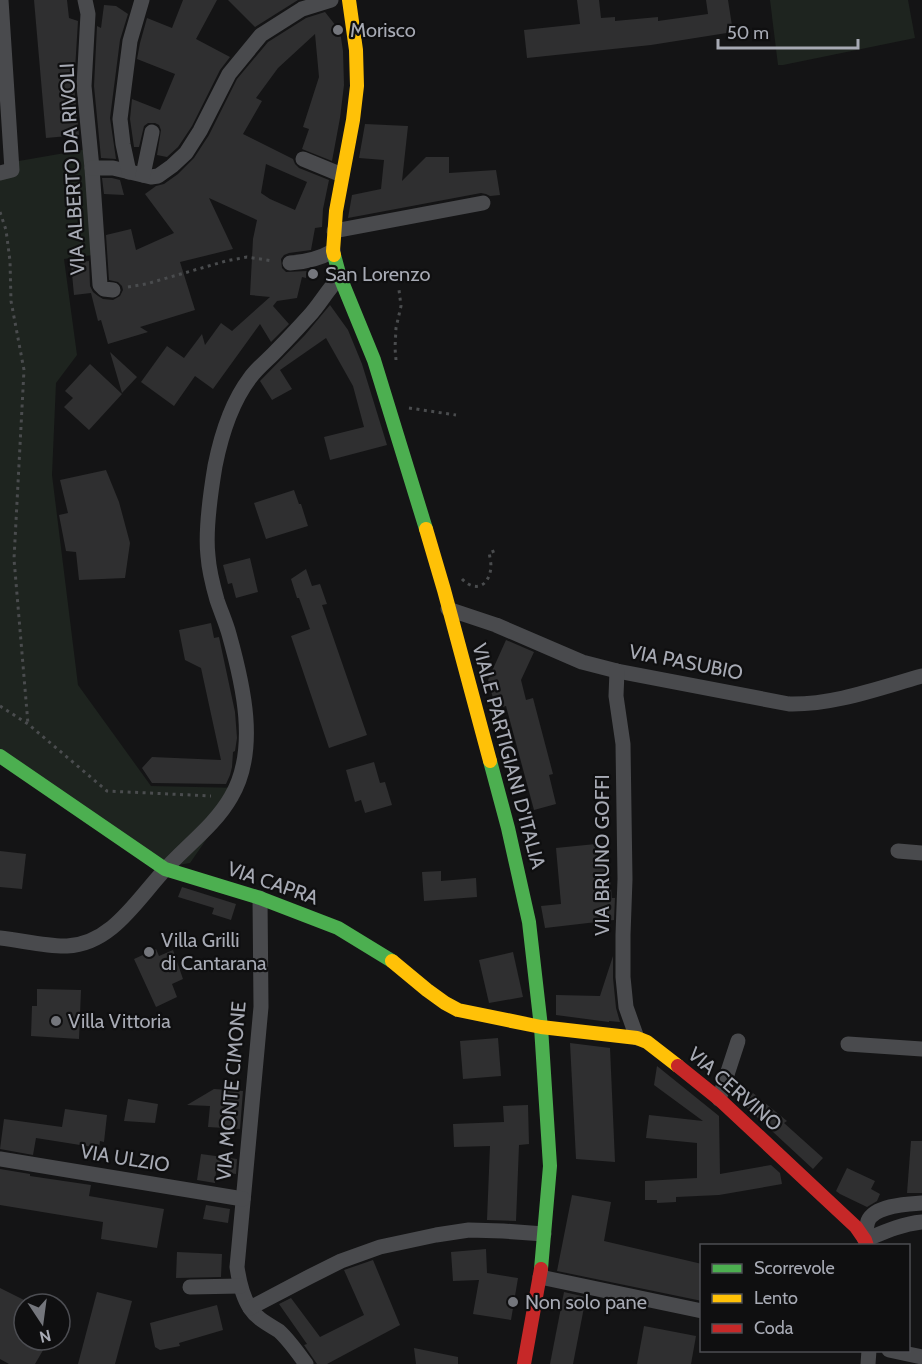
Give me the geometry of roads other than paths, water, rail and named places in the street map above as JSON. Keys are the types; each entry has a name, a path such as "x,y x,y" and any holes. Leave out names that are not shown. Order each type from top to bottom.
{"street":[{"path":"0,173 12,170 1,0"},
{"name":"VIA ALBERTO DA RIVOLI","path":"85,0 88,14 84,87 100,285 104,289 113,290"},
{"path":"136,174 123,144 120,119 130,41 142,0"},
{"path":"92,168 113,168 151,177 158,176 186,153 229,74 261,35 302,9 331,0"},
{"name":"VIALE PARTIGIANI D'ITALIA","path":"349,0 356,50 357,86 342,175 333,251 340,278 383,387 448,609 508,828 527,912 542,1027 550,1166 540,1277 524,1364"},
{"path":"136,174 152,132"},
{"path":"303,159 342,175"},
{"path":"334,231 483,203"},
{"path":"290,263 314,260 333,251"},
{"path":"0,938 65,946 89,942 108,931 217,817 231,798 239,782 244,763 245,716 241,682 229,633 217,599 208,555 207,537 215,467 223,433 236,401 248,380 317,308 330,288 340,278"},
{"name":"VIA PASUBIO","path":"448,609 496,625 582,662 617,671 789,704 833,700 922,676"},
{"name":"VIA BRUNO GOFFI","path":"617,671 616,696 623,744 625,879 623,977 626,1007 637,1038"},
{"name":"VIA CAPRA","path":"0,756 165,869 260,898 338,928 392,961 427,990 458,1010 542,1027"},
{"path":"898,851 922,853"},
{"name":"VIA MONTE CIMONE","path":"260,898 261,1007 237,1268 240,1286 250,1308 265,1323 280,1332 306,1364"},
{"name":"VIA CERVINO","path":"542,1027 637,1038 647,1042 719,1099 856,1227 866,1243"},
{"path":"719,1099 738,1041"},
{"path":"848,1044 922,1049"},
{"name":"VIA ULZIO","path":"0,1159 243,1199"},
{"path":"866,1243 868,1222 872,1215 900,1204 922,1203"},
{"path":"866,1243 888,1230 922,1222"},
{"path":"250,1308 341,1261 380,1247 469,1230 544,1234"},
{"path":"540,1277 700,1311"},
{"path":"190,1287 240,1286"},
{"path":"898,1352 922,1357"}],"place":[{"name":"Morisco","path":"338,30"},
{"name":"San Lorenzo","path":"313,274"},
{"name":"Villa Grilli di Cantarana","path":"149,952"},
{"name":"Villa Vittoria","path":"56,1021"},
{"name":"Non solo pane","path":"513,1302"}]}
